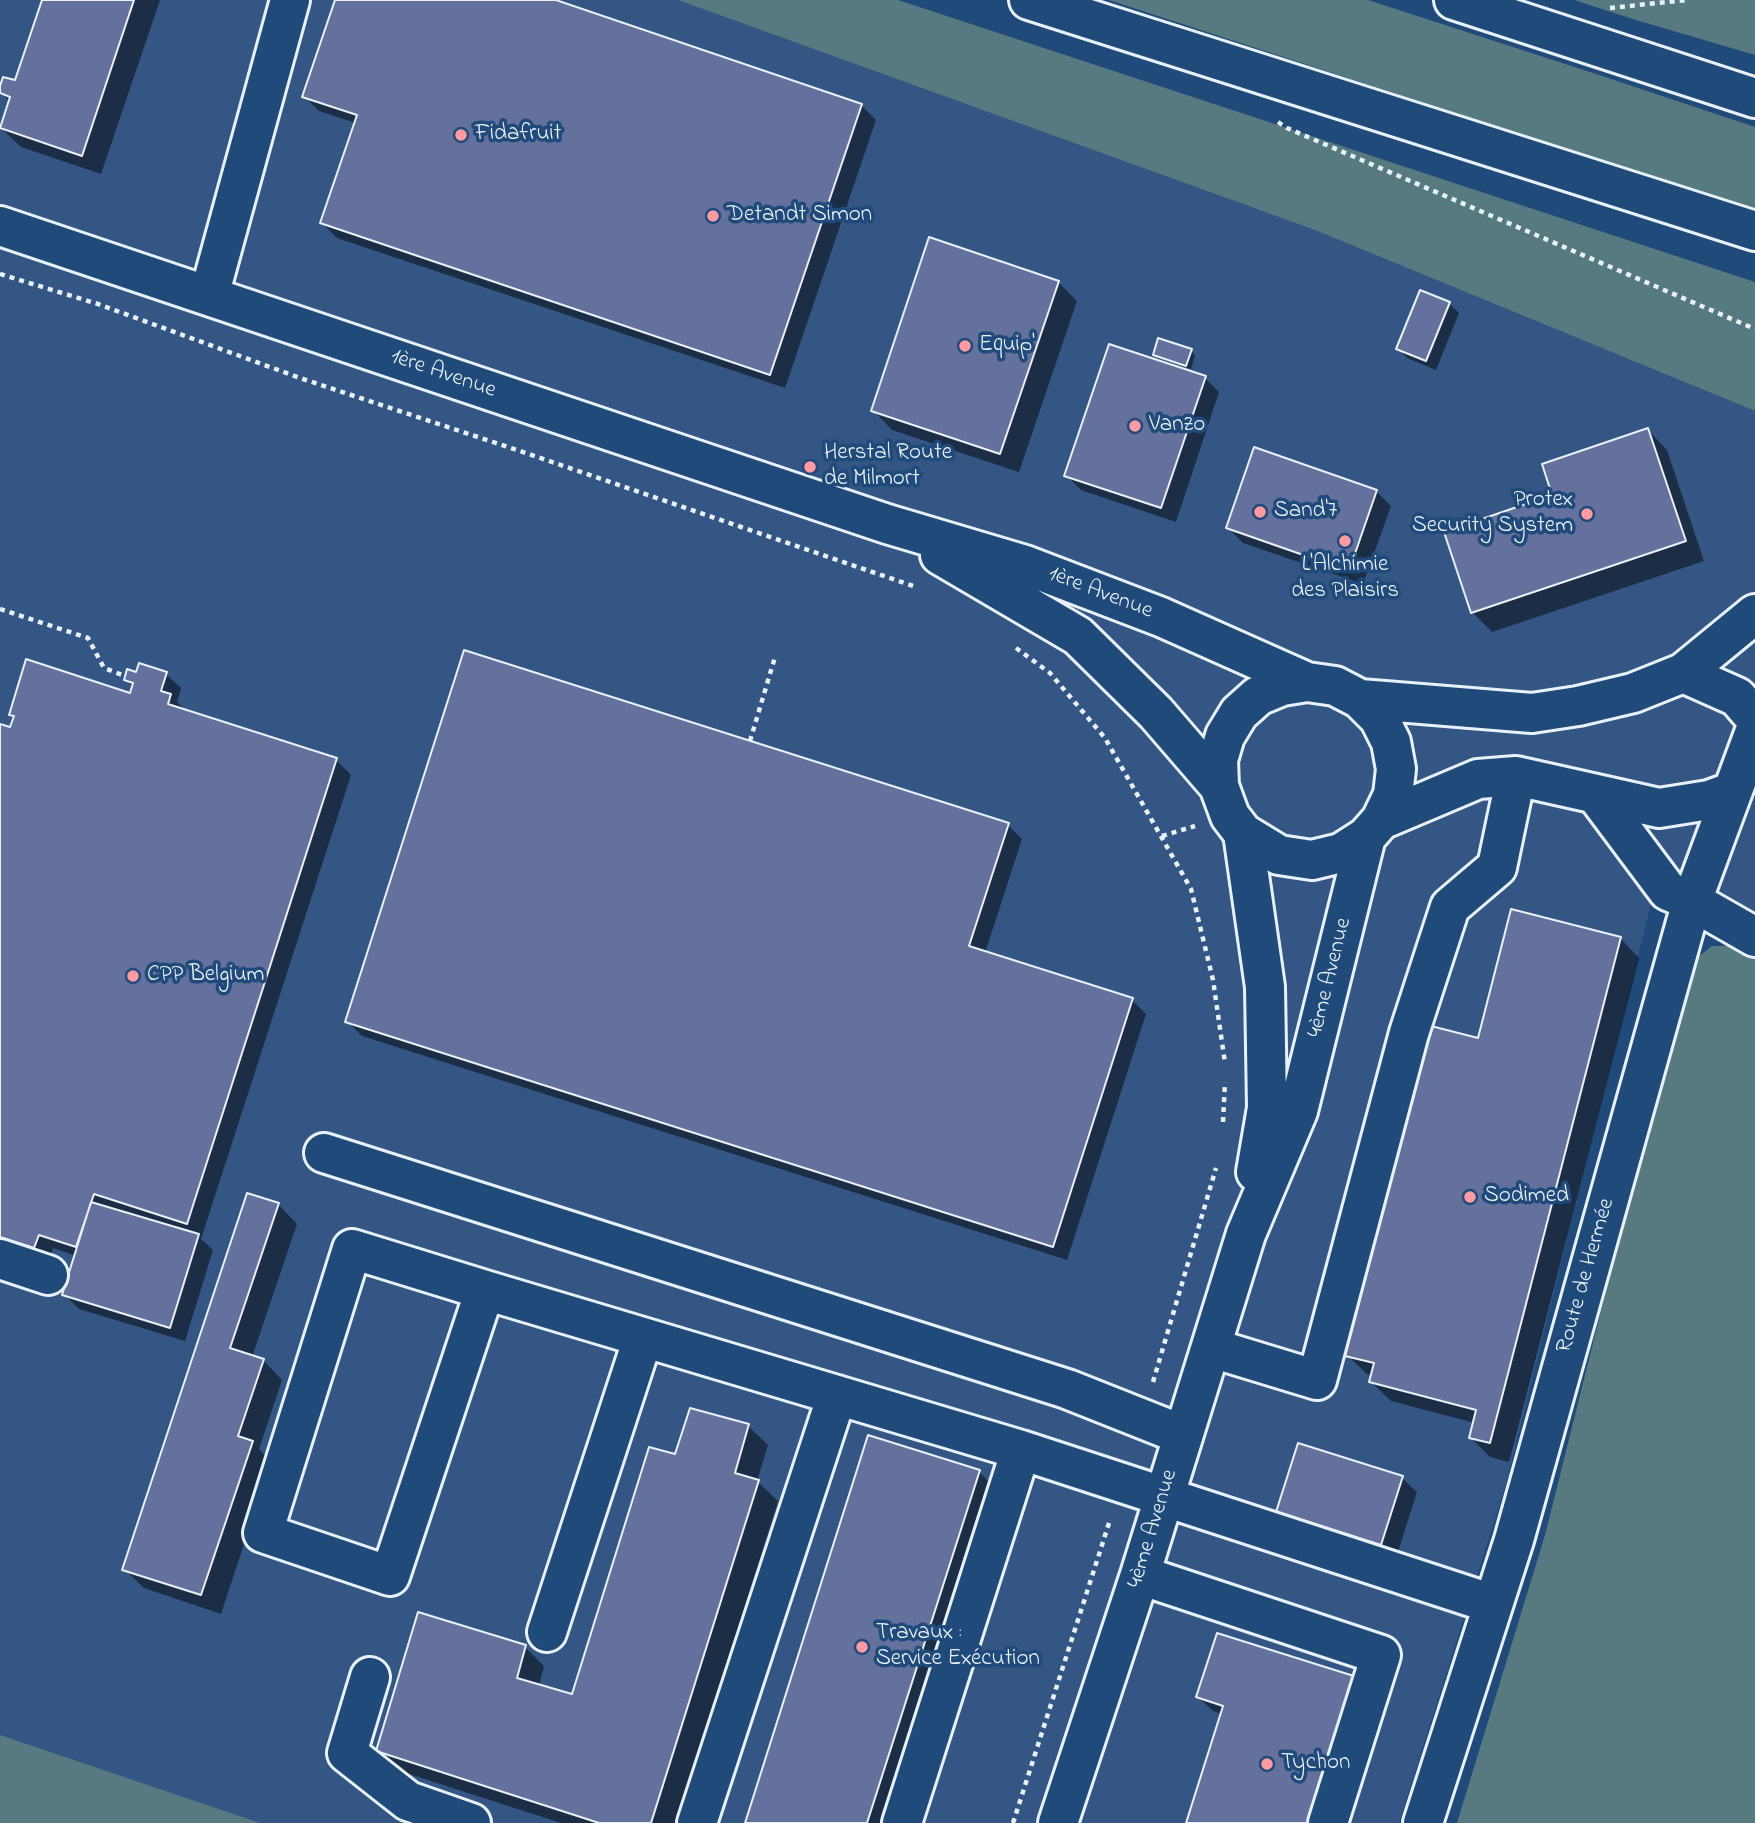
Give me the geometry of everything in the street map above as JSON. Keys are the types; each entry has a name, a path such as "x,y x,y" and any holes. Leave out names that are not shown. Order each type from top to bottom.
{"street":[{"path":"209,296 290,0"},
{"path":"1029,0 1755,231"},
{"path":"1454,0 1755,98"},
{"name":"1ère Avenue","path":"0,226 887,524 1050,575 1161,617 1307,682"},
{"name":"1ère Avenue","path":"887,524 1078,636 1156,713 1219,786"},
{"name":"1ère Avenue","path":"1360,699 1532,713 1578,706 1633,694 1683,673 1755,614"},
{"path":"1683,673 1737,697 1755,718"},
{"name":"1ère Avenue","path":"1374,829 1392,795 1396,769 1391,742 1379,718 1360,699 1335,686 1307,682 1282,685 1258,696 1239,713 1225,736 1218,760 1219,786 1230,816 1243,833 1279,855 1312,860 1341,853 1374,829 1478,779 1516,776 1658,808 1709,800 1731,792"},
{"name":"Route de Hermée","path":"1423,1823 1514,1540 1692,901 1755,730"},
{"path":"1212,1348 1317,1380 1409,1033 1450,907 1497,867 1516,776"},
{"path":"1597,796 1668,891 1692,901 1755,937"},
{"name":"4ème Avenue","path":"1058,1823 1140,1575 1246,1234 1298,1111 1374,829"},
{"name":"4ème Avenue","path":"1243,833 1265,987 1267,1108 1246,1234"},
{"path":"324,1153 1068,1389 1183,1435"},
{"path":"485,1290 390,1576 263,1533 352,1249 1021,1450 1493,1604"},
{"path":"0,1259 48,1275"},
{"path":"547,1632 643,1338"},
{"path":"697,1823 837,1395"},
{"path":"902,1823 1021,1450"},
{"path":"1140,1575 1381,1655 1328,1823"},
{"path":"370,1676 347,1752 408,1801 471,1823"}],"path":[{"path":"1276,121 1755,329"},
{"path":"0,274 98,304 300,378 918,588"},
{"path":"0,609 88,638 104,668 125,676"},
{"path":"1012,645 1050,673 1105,738 1191,889 1213,980 1226,1069 1222,1129"},
{"path":"750,741 775,657"},
{"path":"1142,1419 1217,1167"},
{"path":"1013,1823 1123,1482"}],"shaded area":[{"path":"0,0 678,0 1315,230 1755,411 1755,937 1652,900 1506,1484 1399,1823 0,1823"}],"green space":[{"path":"678,0 898,0 1755,282 1755,411 1315,230"},
{"path":"1109,0 1368,0 1593,73 1755,127 1755,211"},
{"path":"1574,0 1755,0 1755,55 1636,20"},
{"path":"1712,946 1755,946 1755,1823 1457,1823 1545,1535 1676,1011 1684,968"},
{"path":"0,1735 260,1823 0,1823"}],"building":[{"path":"42,0 134,0 82,156 0,128 10,97 0,93 0,86 3,77 15,80"},
{"path":"335,0 556,0 862,104 770,375 320,223 357,115 302,97"},
{"name":"Equip'","path":"929,237 1059,281 1000,454 871,411"},
{"path":"1420,290 1450,302 1426,361 1396,349"},
{"path":"1158,338 1192,349 1186,366 1153,355"},
{"name":"Vanzo","path":"1109,344 1206,376 1161,508 1064,476"},
{"name":"Protex Security System","path":"1648,428 1686,541 1471,613 1444,532 1552,495 1542,464"},
{"path":"1254,447 1377,490 1349,571 1226,528"},
{"path":"464,650 1009,823 969,946 1133,998 1053,1247 345,1022"},
{"name":"CPP Belgium","path":"26,659 130,693 133,683 124,680 127,669 136,672 139,663 167,672 161,691 171,694 168,704 337,758 187,1224 94,1194 76,1247 39,1235 34,1248 0,1237 0,724 10,727 14,716 9,715"},
{"name":"Sodimed","path":"1511,909 1621,937 1490,1443 1469,1438 1476,1410 1369,1382 1374,1363 1345,1356 1431,1026 1478,1038"},
{"path":"247,1193 279,1203 230,1348 264,1359 238,1436 253,1441 201,1595 122,1570"},
{"path":"91,1202 199,1234 170,1328 62,1295"},
{"path":"690,1408 749,1424 735,1473 759,1480 651,1823 599,1823 376,1751 418,1612 526,1645 517,1678 572,1694 649,1447 675,1454"},
{"name":"Travaux : Service Exécution","path":"868,1435 980,1470 867,1823 745,1823"},
{"path":"1298,1443 1403,1476 1381,1545 1276,1512"},
{"name":"Tychon","path":"1217,1633 1357,1677 1310,1823 1186,1823 1223,1706 1196,1697"}],"place":[{"name":"Fidafruit","path":"461,135"},
{"name":"Detandt Simon","path":"713,216"},
{"name":"Equip'","path":"965,346"},
{"name":"Vanzo","path":"1135,426"},
{"name":"Herstal Route de Milmort","path":"810,467"},
{"name":"Sand'7","path":"1260,512"},
{"name":"Protex Security System","path":"1587,514"},
{"name":"L'Alchimie des Plaisirs","path":"1345,541"},
{"name":"CPP Belgium","path":"133,976"},
{"name":"Sodimed","path":"1470,1197"},
{"name":"Travaux : Service Exécution","path":"862,1647"},
{"name":"Tychon","path":"1267,1764"}]}
